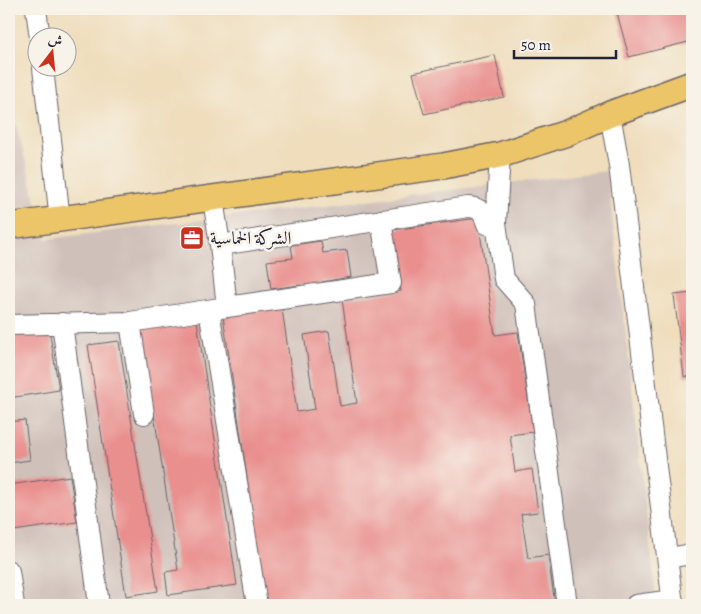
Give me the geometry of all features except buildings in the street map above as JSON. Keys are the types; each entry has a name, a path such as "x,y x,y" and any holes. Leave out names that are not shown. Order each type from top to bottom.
{"main road":[{"path":"9,226 443,166 500,155 567,133 610,114 692,84"}],"street":[{"path":"36,9 39,28"},
{"path":"44,78 60,220"},
{"path":"610,114 619,165 673,603 636,605"},
{"path":"500,155 496,223 504,279 526,304 567,605"},
{"path":"213,199 220,245 218,309 257,605"},
{"path":"220,245 468,207 476,207 483,213 487,224 496,223"},
{"path":"9,324 130,322 391,283 381,220"},
{"path":"130,322 144,414"},
{"path":"62,324 99,605"},
{"path":"668,558 692,554"},
{"path":"9,571 14,605"}],"shaded area":[{"path":"9,99 46,239 607,171 657,605 9,605"}],"place":[{"name":"الشركة الخماسية","path":"192,238"}]}
